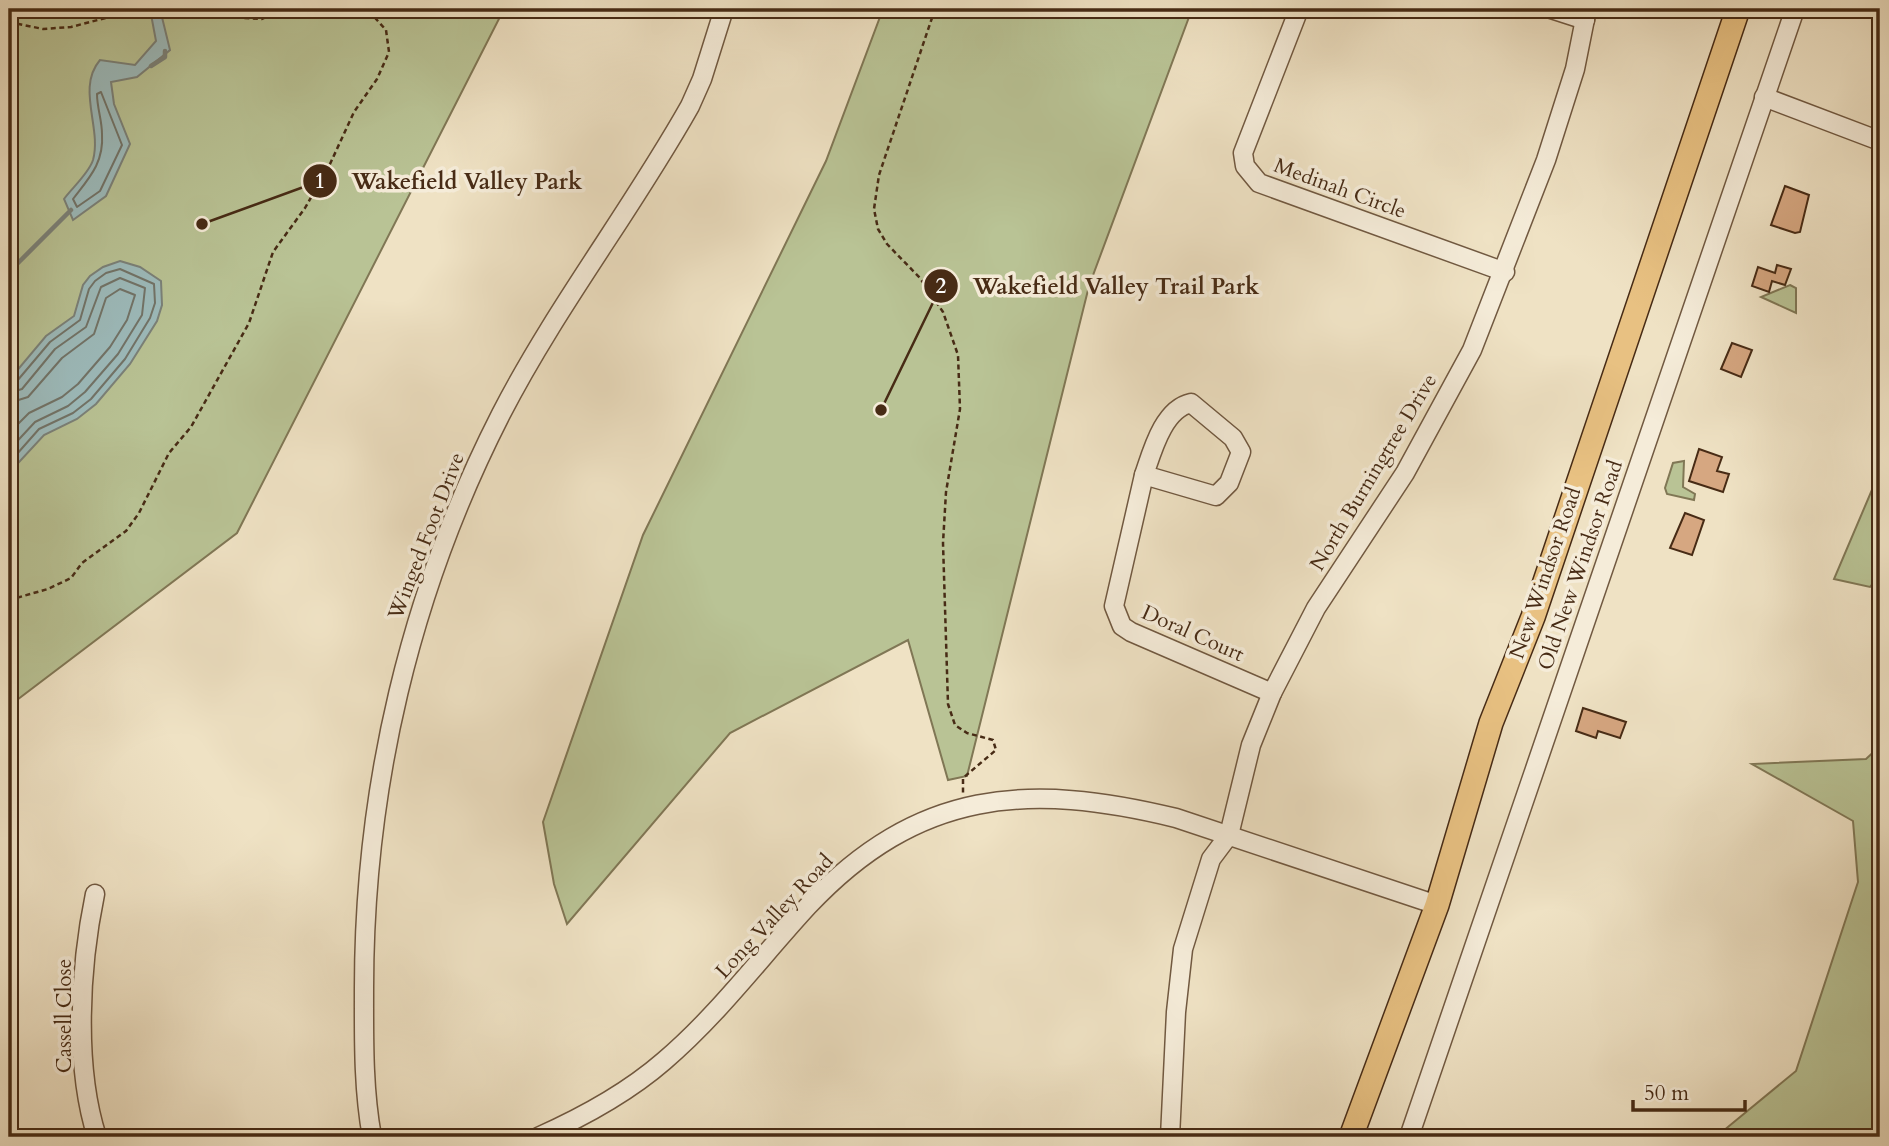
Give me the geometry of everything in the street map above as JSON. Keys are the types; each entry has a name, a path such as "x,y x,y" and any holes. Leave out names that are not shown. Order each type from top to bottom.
{"main road":[{"name":"New Windsor Road","path":"1351,1137 1437,905 1490,723 1533,617 1738,9"}],"street":[{"name":"Winged Foot Drive","path":"372,1137 364,1045 368,875 391,724 417,619 456,510 502,413 562,308 690,106 702,79 724,9"},
{"name":"Medinah Circle","path":"1299,9 1243,153 1251,177 1259,183 1306,202 1505,271"},
{"path":"1551,9 1586,14"},
{"name":"Old New Windsor Road","path":"1409,1137 1795,9"},
{"name":"North Burningtree Drive","path":"1170,1137 1177,1012 1184,949 1211,859 1228,835 1251,746 1272,693 1316,608 1428,432 1472,350 1505,271 1562,111 1586,14"},
{"path":"1764,97 1880,141"},
{"name":"Doral Court","path":"1144,475 1216,496 1229,483 1241,452 1233,438 1191,403 1183,405 1165,425 1144,475 1114,606 1122,626 1130,632 1272,693"},
{"name":"Long Valley Road","path":"538,1137 606,1104 663,1062 724,1004 810,904 866,855 912,827 964,807 1034,798 1074,798 1151,811 1437,905"},
{"name":"Cassell Close","path":"95,894 86,945 83,1038 86,1079 97,1137"}],"path":[{"path":"9,22 43,29 71,27 113,16 145,12 262,19 282,9"},
{"path":"9,600 48,589 71,578 82,563 96,556 126,531 139,513 169,453 191,426 249,323 273,252 304,208 330,164 354,112 377,79 389,52 386,30 367,9"},
{"path":"935,9 879,175 874,209 878,229 887,244 920,278 943,312 958,355 960,408 946,492 943,543 948,704 955,725 967,733 993,740 996,750 963,778 964,807"}],"green space":[{"path":"9,9 504,9 237,533 9,706"},
{"path":"883,9 1192,9 1089,286 967,776 948,780 908,640 730,733 567,924 554,884 543,822 643,535 826,161"},
{"path":"1790,285 1796,288 1796,313 1761,297"},
{"path":"1684,461 1683,487 1695,494 1694,500 1667,494 1665,488 1673,463"},
{"path":"1880,471 1880,574 1870,587 1834,579"},
{"path":"1880,746 1880,1137 1721,1137 1723,1131 1796,1071 1858,882 1853,821 1752,764 1866,759"}],"water":[{"path":"150,9 160,9 170,50 137,77 111,82 114,104 130,144 106,196 73,220 64,199 88,170 95,148 90,96 93,71 100,60 135,65 156,41"},
{"path":"120,261 140,267 161,281 162,305 157,321 130,364 96,404 77,419 44,435 9,473 9,380 46,336 74,316 83,285 90,276 103,267"}],"building":[{"path":"1785,186 1809,195 1800,232 1795,233 1771,225"},
{"path":"1777,265 1791,269 1785,285 1772,281 1769,292 1752,286 1758,267 1775,273"},
{"path":"1732,343 1752,350 1741,377 1721,369"},
{"path":"1699,449 1722,457 1717,471 1729,474 1723,492 1689,481"},
{"path":"1685,513 1704,520 1692,555 1670,548"},
{"path":"1583,708 1626,722 1620,738 1598,731 1596,738 1576,731"}],"waterway":[{"path":"151,66 165,57 165,51"},
{"path":"9,277 17,264 71,210"}],"place":[{"name":"Wakefield Valley Park","path":"202,224"},
{"name":"Wakefield Valley Trail Park","path":"881,410"}]}
